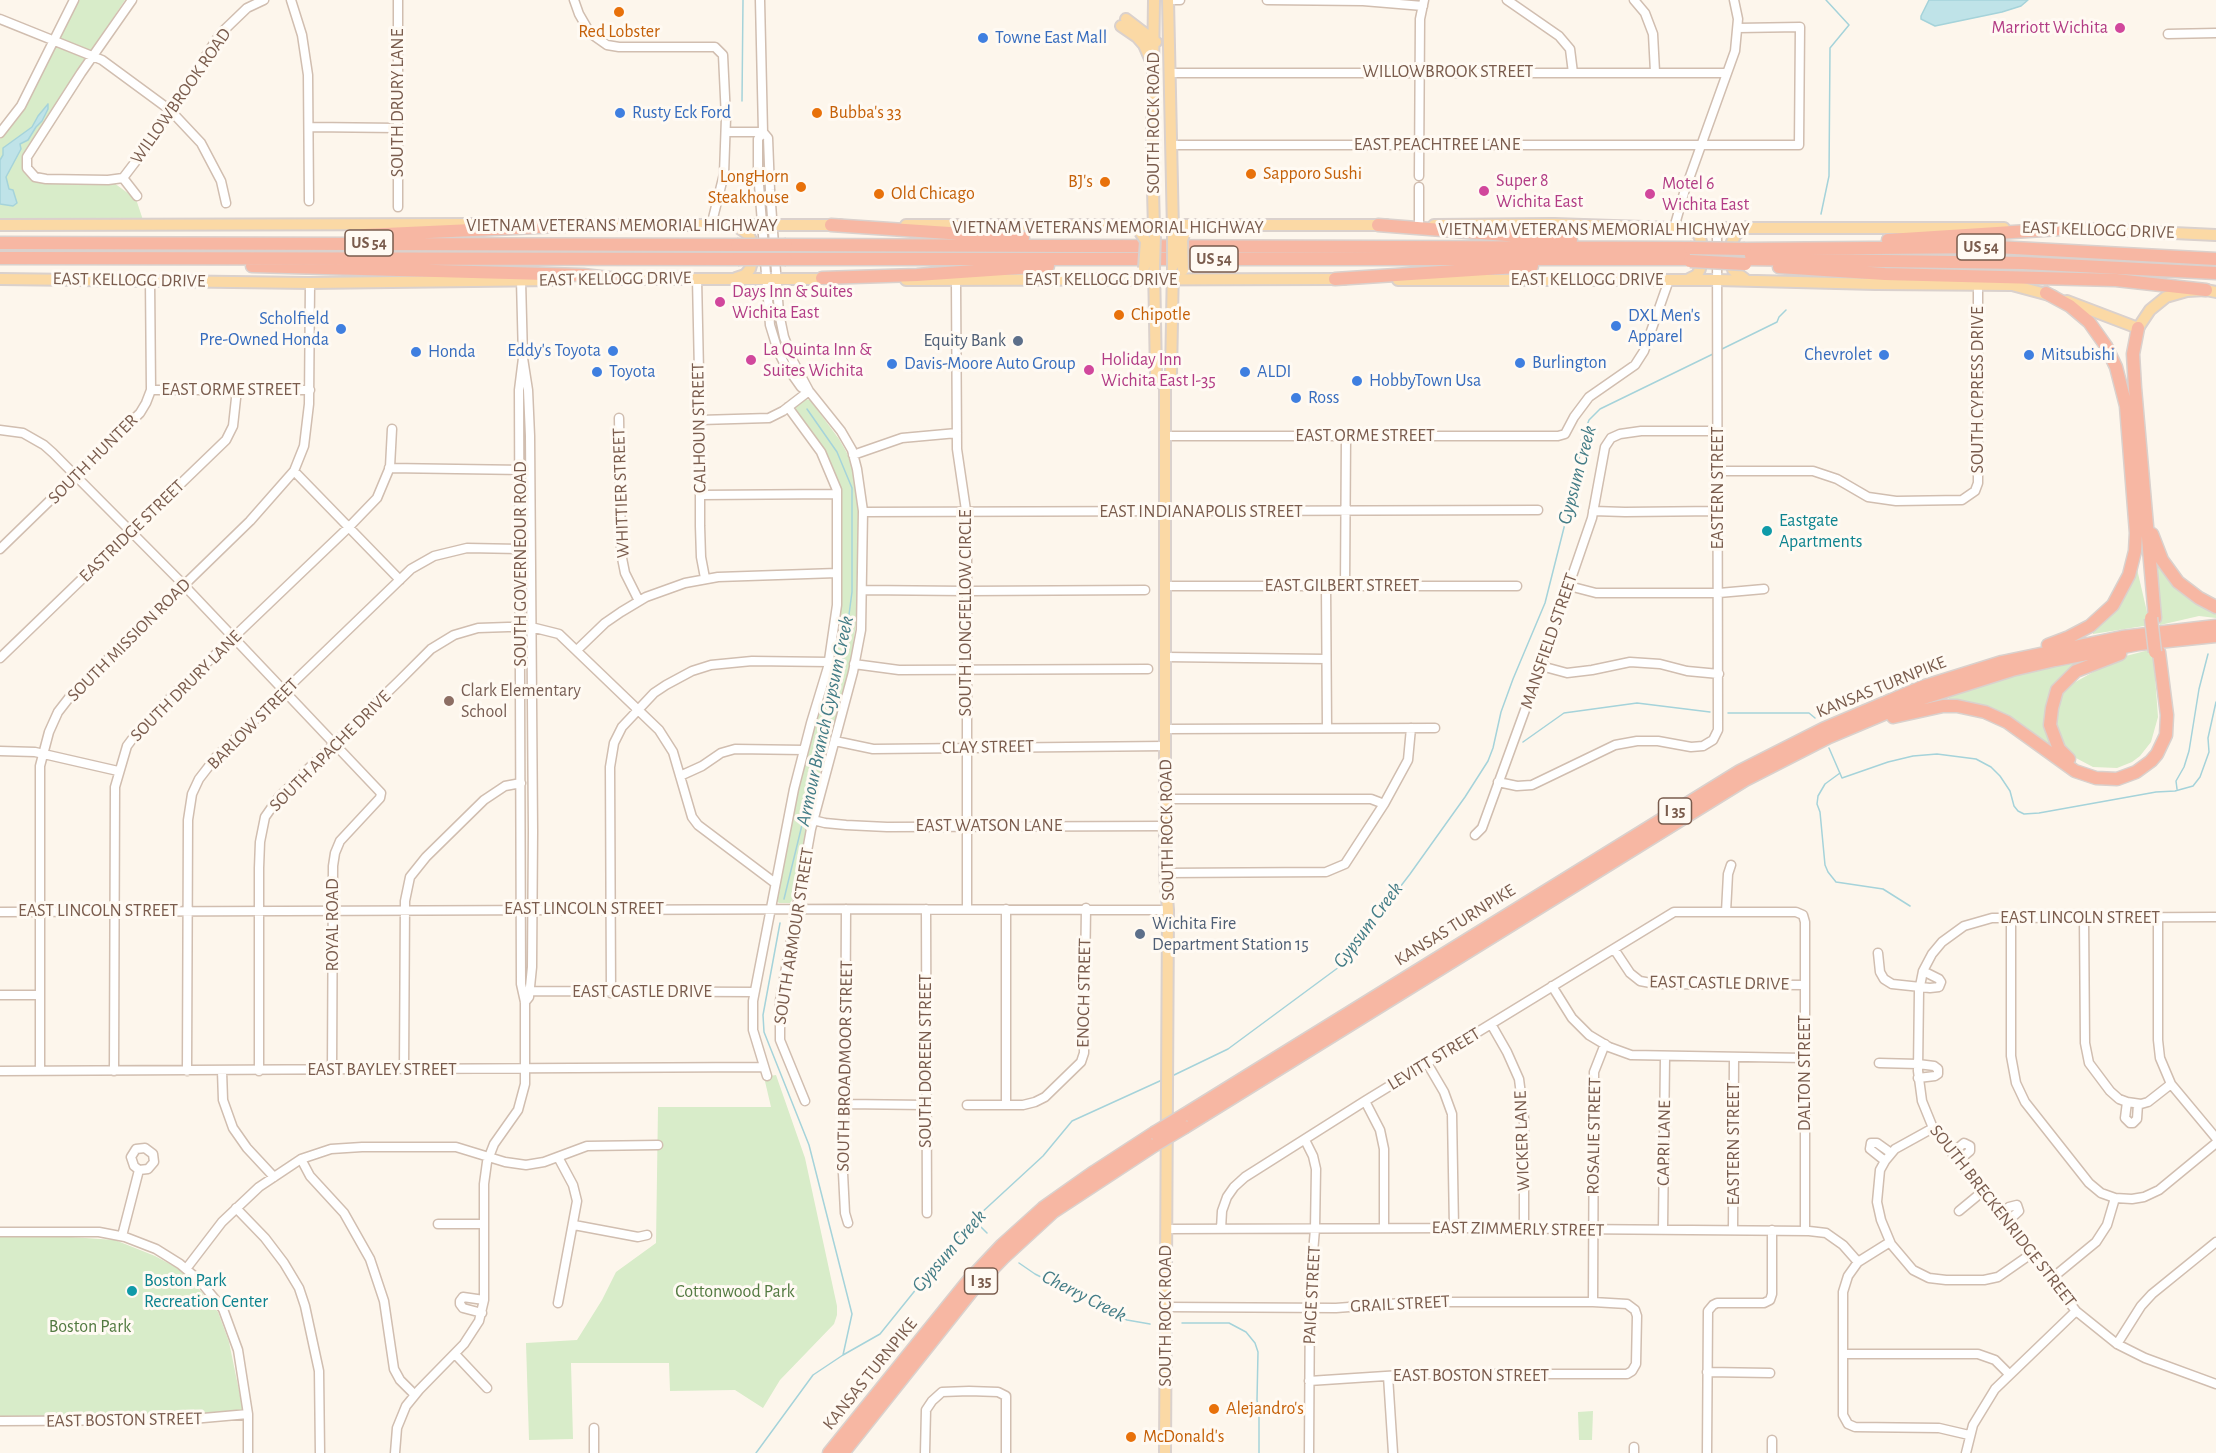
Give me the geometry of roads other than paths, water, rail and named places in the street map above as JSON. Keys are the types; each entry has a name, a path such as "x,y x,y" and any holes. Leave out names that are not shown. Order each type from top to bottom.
{"highway":[{"path":"176,244 582,225"},
{"path":"831,225 1143,260"},
{"path":"1378,225 1665,248"},
{"path":"1762,249 2075,228"},
{"name":"VIETNAM VETERANS MEMORIAL HIGHWAY","path":"0,243 786,245 1143,260 1665,248 1690,256"},
{"name":"VIETNAM VETERANS MEMORIAL HIGHWAY","path":"1745,258 1762,249 2005,248 2216,259"},
{"name":"VIETNAM VETERANS MEMORIAL HIGHWAY","path":"0,258 1641,260 1690,256 2023,263 2216,273"},
{"path":"1745,258 1885,274 2116,280 2211,291"},
{"path":"71,259 583,275 618,279"},
{"path":"822,278 928,274 1143,260"},
{"path":"1335,279 1641,260"},
{"path":"2002,662 2081,631 2098,620 2113,605 2133,564 2136,533 2126,406 2113,359 2103,340 2089,322 2070,306 2046,293"},
{"path":"1829,737 1905,713 1956,706 1985,712 2007,722 2075,771 2106,780 2126,777 2136,772 2157,754 2166,735 2167,715 2153,618 2133,361 2134,342 2138,328"},
{"path":"2133,497 2153,618"},
{"path":"2145,513 2158,551 2170,572 2189,591 2216,607"},
{"name":"KANSAS TURNPIKE","path":"1185,1121 1740,771 1782,748 1922,687 2002,662 2122,637 2216,626"},
{"name":"KANSAS TURNPIKE","path":"829,1453 968,1281 1002,1245 1043,1208 1070,1188 1185,1121 1745,780 1829,737 1917,700 2012,670 2099,651 2216,636"},
{"path":"2157,652 2162,727 2160,737 2150,753 2138,766 2110,775 2091,772 2066,756 2056,742 2050,725 2054,699 2062,683 2076,670 2097,661 2176,640"},
{"name":"KANSAS TURNPIKE","path":"843,1453 968,1296 1003,1258 1053,1212 1154,1139"}],"main road":[{"name":"SOUTH ROCK ROAD","path":"1165,1453 1168,910 1165,873 1165,387 1172,375 1174,280 1182,240 1177,232 1168,0"},
{"name":"SOUTH ROCK ROAD","path":"1154,4 1152,147 1154,230 1143,260 1153,281 1156,375 1165,387"},
{"path":"1127,23 1147,23 1154,4"},
{"path":"1127,23 1154,40 1161,48 1169,69"},
{"path":"1127,23 1144,45 1154,72"},
{"name":"EAST KELLOGG DRIVE","path":"1177,232 1197,225 1544,224 1679,228 2075,228 2216,235"},
{"path":"0,225 1126,225 1177,232"},
{"path":"735,225 748,234 751,240 752,262 745,274 735,278"},
{"path":"1126,225 1140,232 1146,241 1138,278 1132,280"},
{"path":"1747,227 1733,237 1732,265 1735,274 1747,280"},
{"path":"1679,228 1699,234 1702,246 1700,269 1695,277 1686,280"},
{"path":"1178,268 1196,280"},
{"name":"EAST KELLOGG DRIVE","path":"0,279 310,283 697,278 822,278 956,282 1335,279 1747,280 1867,284 1978,284 2012,285 2046,293 2138,328"},
{"path":"2138,328 2150,310 2166,297 2187,291 2211,291"}],"street":[{"path":"0,133 21,106 74,0"},
{"path":"93,56 132,0"},
{"name":"WILLOWBROOK ROAD","path":"93,56 27,157 27,168 35,177 46,179 123,178 149,144 220,34 247,8 264,0"},
{"path":"291,0 302,35 308,75 309,201"},
{"name":"SOUTH DRURY LANE","path":"398,0 398,207"},
{"path":"574,0 590,33 603,43 619,47 712,47 723,55 726,132 724,174 711,226"},
{"name":"SOUTH ARMOUR STREET","path":"760,0 763,132 768,138 770,325 778,351 801,387 809,391 841,431 853,455 863,512 861,630 835,741 813,819 780,1000 778,1029 780,1040 805,1101"},
{"path":"1168,0 1180,0"},
{"path":"1267,0 1423,3 1420,20 1419,176"},
{"path":"1507,0 1559,36 1570,49 1573,73"},
{"path":"1634,0 1645,13 1653,34 1655,72"},
{"path":"1679,228 1687,182 1735,51 1738,28 1734,0"},
{"path":"0,19 93,56 127,77 170,110 201,143 221,181 226,203"},
{"name":"EAST PEACHTREE LANE","path":"1172,145 1799,145 1800,27 1738,28"},
{"path":"2168,34 2216,33"},
{"name":"WILLOWBROOK STREET","path":"1169,69 1727,73"},
{"path":"310,127 398,128"},
{"path":"726,132 763,132"},
{"path":"123,178 138,196"},
{"path":"1419,187 1419,225"},
{"name":"EASTERN STREET","path":"1498,782 1517,786 1532,785 1615,745 1637,741 1658,741 1691,747 1707,744 1713,740 1718,730 1717,227"},
{"name":"CALHOUN STREET","path":"697,278 701,557 705,578"},
{"name":"SOUTH HUNTER","path":"0,549 140,413 151,390 150,280"},
{"name":"SOUTH GOVERNEOUR ROAD","path":"521,280 524,390 530,470 531,627 527,909"},
{"name":"EAST ORME STREET","path":"1165,436 1558,436 1565,434 1589,397 1635,365 1644,351 1669,280"},
{"name":"SOUTH LONGFELLOW CIRCLE","path":"956,282 957,433 966,513 967,909"},
{"name":"SOUTH MISSION ROAD","path":"40,1071 40,766 49,732 58,712 72,694 250,521 294,471 304,446 310,390 310,283"},
{"name":"SOUTH CYPRESS DRIVE","path":"1719,471 1813,471 1837,479 1868,497 1896,501 1962,500 1972,493 1978,483 1978,284"},
{"name":"EASTRIDGE STREET","path":"0,658 226,440 233,426 237,389"},
{"name":"EAST ORME STREET","path":"151,390 310,390"},
{"name":"SOUTH GOVERNEOUR ROAD","path":"524,390 520,470 521,783 532,967 525,991"},
{"path":"700,420 769,418 809,391"},
{"name":"SOUTH ARMOUR STREET","path":"765,1072 753,1030 754,993 774,883 804,750 829,662 837,605 837,494 828,464 788,407"},
{"name":"WHITTIER STREET","path":"619,418 621,553 626,573 639,601"},
{"name":"SOUTH DRURY LANE","path":"114,1071 115,786 127,746 139,730 377,498 389,468 392,429"},
{"path":"0,430 23,433 53,453 183,585 334,744"},
{"name":"MANSFIELD STREET","path":"1475,835 1482,828 1569,586 1593,511 1605,447 1620,434 1641,431 1718,431"},
{"path":"853,455 902,438 957,433"},
{"path":"1345,587 1346,436"},
{"path":"389,468 530,470"},
{"path":"294,471 400,580"},
{"path":"700,495 837,494"},
{"name":"EAST INDIANAPOLIS STREET","path":"863,512 1538,510"},
{"path":"1593,511 1719,512"},
{"name":"BARLOW STREET","path":"187,1071 188,820 192,794 199,779 216,757 411,569 434,556 467,549 520,549"},
{"path":"577,650 605,623 639,601 660,591 705,578 837,573"},
{"name":"EAST GILBERT STREET","path":"1166,586 1517,586"},
{"path":"1326,586 1327,728"},
{"path":"1569,586 1596,593 1719,593 1764,589"},
{"path":"862,590 1145,590"},
{"name":"SOUTH APACHE DRIVE","path":"259,1071 260,842 265,817 279,797 334,744 440,643 454,635 478,628 521,627 531,627 559,634 664,738 673,752 692,817 698,825 774,883"},
{"path":"1166,657 1326,659"},
{"path":"611,993 610,767 617,736 654,693 692,671 711,665 752,661 829,662"},
{"path":"1541,666 1568,673 1630,662 1660,664 1687,671 1719,674"},
{"path":"854,664 899,670 1148,669"},
{"path":"1165,873 1326,872 1345,864 1384,804 1408,760 1411,728"},
{"path":"1166,729 1435,728"},
{"name":"CLAY STREET","path":"835,741 873,749 1166,746"},
{"name":"ROYAL ROAD","path":"332,1071 333,866 340,841 381,796 334,744"},
{"path":"680,776 702,766 721,753 735,749 804,750"},
{"path":"0,751 42,753 118,771"},
{"path":"404,1070 404,910 410,877 426,857 484,800 505,786 521,783"},
{"path":"1166,799 1371,799 1384,804"},
{"name":"EAST WATSON LANE","path":"813,819 846,825 1166,826"},
{"path":"1726,912 1728,874 1731,865"},
{"name":"EAST LINCOLN STREET","path":"0,912 1086,908 1168,910"},
{"name":"ENOCH STREET","path":"1006,1104 1029,1104 1041,1099 1081,1062 1084,1053 1086,908"},
{"name":"SOUTH BROADMOOR STREET","path":"846,909 845,1104 842,1154 845,1213 848,1223"},
{"name":"SOUTH DOREEN STREET","path":"926,909 927,1213"},
{"path":"967,1105 1006,1104 1006,909"},
{"name":"LEVITT STREET","path":"1221,1229 1221,1211 1227,1197 1245,1177 1365,1101 1674,912 1726,912"},
{"name":"DALTON STREET","path":"1726,912 1796,912 1803,915 1805,922 1805,1230"},
{"path":"2011,918 2011,1056 2019,1089 2025,1102 2090,1183 2101,1192 2115,1198 2138,1198 2154,1193 2216,1143"},
{"name":"EAST LINCOLN STREET","path":"1948,937 1976,921 2011,918 2216,918"},
{"path":"2084,918 2086,1053 2092,1068 2116,1096 2127,1102 2138,1104 2152,1100 2171,1084"},
{"path":"2158,918 2158,1044 2162,1065 2171,1084 2216,1138"},
{"name":"SOUTH BRECKENRIDGE STREET","path":"1948,937 1932,954 1923,971 1920,987 1918,1078 1924,1109 1933,1128 2076,1311 2117,1344 2145,1358 2216,1384"},
{"name":"EAST CASTLE DRIVE","path":"1614,949 1630,973 1640,981 1656,984 1805,985"},
{"path":"1878,953 1879,970 1887,981 1893,984 1935,988 1941,984 1939,979 1923,971"},
{"path":"1552,986 1572,1018 1589,1035 1632,1055 1805,1058"},
{"path":"395,1453 399,1420 414,1394 472,1334 482,1313 484,1300 484,1176 488,1156 518,1110 524,1091 525,1002 529,997 525,991"},
{"name":"EAST CASTLE DRIVE","path":"525,991 754,993"},
{"path":"0,995 40,995"},
{"name":"WICKER LANE","path":"1491,1024 1519,1079 1524,1118 1524,1229"},
{"name":"ROSALIE STREET","path":"1593,1302 1594,1072 1605,1044"},
{"name":"CAPRI LANE","path":"1663,1229 1665,1057"},
{"name":"EASTERN STREET","path":"1733,1229 1734,1058"},
{"path":"1427,1063 1444,1092 1452,1114 1454,1228"},
{"path":"1879,1063 1918,1064 1934,1066 1938,1070 1936,1076 1918,1078"},
{"name":"EAST BAYLEY STREET","path":"0,1071 765,1072"},
{"path":"222,1071 223,1100 233,1128 247,1148 274,1177"},
{"path":"1365,1101 1380,1130 1384,1149 1384,1228"},
{"path":"2127,1102 2125,1118 2130,1123 2136,1120 2138,1104"},
{"path":"845,1104 926,1106"},
{"path":"1933,1128 1891,1153 1879,1175 1877,1202 1890,1242 1913,1270 1929,1278 1946,1281 1984,1280 1998,1276 2031,1254"},
{"name":"PAIGE STREET","path":"1305,1140 1313,1156 1316,1169 1310,1308 1309,1453"},
{"path":"1885,1161 1872,1151 1870,1145 1876,1142 1891,1153"},
{"path":"1952,1153 1963,1144 1968,1143 1970,1151 1958,1161"},
{"path":"186,1269 222,1222 236,1208 274,1177 301,1159 332,1149 456,1147 526,1165 544,1162 587,1146 658,1145"},
{"path":"558,1156 575,1192 576,1209 558,1303"},
{"path":"301,1159 310,1176 344,1213 370,1259 384,1301 394,1369 400,1380 414,1394"},
{"path":"122,1236 139,1170"},
{"path":"1959,1211 1982,1192"},
{"path":"2051,1279 2096,1242 2107,1225 2115,1198"},
{"path":"2000,1215 2009,1207 2017,1205 2019,1211 2006,1223"},
{"path":"236,1208 281,1257 299,1288 319,1371 320,1453"},
{"path":"438,1224 484,1224"},
{"path":"574,1225 638,1237 647,1235"},
{"name":"EAST ZIMMERLY STREET","path":"1166,1229 1805,1230 1827,1233 1843,1245 1858,1262"},
{"path":"1707,1453 1707,1320 1709,1309 1717,1304 1764,1303 1770,1300 1772,1294 1772,1230"},
{"path":"0,1232 99,1232 122,1236 156,1249 200,1281 223,1309 238,1350 248,1414 248,1453"},
{"path":"1890,1242 1858,1262 1848,1276 1843,1292 1843,1415 1847,1422 1855,1427 1939,1428 1969,1436"},
{"path":"2117,1344 2140,1306 2216,1242"},
{"path":"482,1313 464,1308 459,1304 461,1298 484,1300"},
{"name":"GRAIL STREET","path":"1166,1307 1310,1308 1415,1302 1627,1304 1633,1308 1637,1316 1636,1364 1632,1371"},
{"path":"1966,1453 1969,1436 1988,1397 2076,1311"},
{"path":"455,1354 488,1388"},
{"path":"1843,1354 1978,1354 1995,1360 2009,1374"},
{"name":"EAST BOSTON STREET","path":"1309,1381 1416,1374 1622,1375 1632,1371"},
{"path":"1707,1372 1770,1373"},
{"path":"1388,1376 1393,1453"},
{"path":"925,1453 926,1410 942,1392 998,1392 1006,1396 1006,1453"},
{"name":"EAST BOSTON STREET","path":"0,1421 161,1420 248,1414"},
{"path":"594,1428 594,1453"},
{"path":"1772,1440 1772,1453"}],"water":[{"path":"1929,0 2028,0 2021,6 2002,12 1935,26 1921,19"},
{"path":"48,104 42,121 28,140 20,144 21,149 6,177 9,189 13,190 17,203 13,206 0,204 0,160 3,148 32,127"}],"waterway":[{"path":"742,101 743,0"},
{"name":"Gypsum Creek","path":"1821,214 1829,176 1830,48 1849,25 1826,0"},
{"name":"Gypsum Creek","path":"1722,349 1777,322 1786,310"},
{"name":"Gypsum Creek","path":"1172,1076 1228,1049 1339,967 1410,874 1488,761 1501,712 1545,603 1578,472 1581,441 1589,420 1600,409 1715,353"},
{"name":"Armour Branch Gypsum Creek","path":"784,899 844,652 852,592 852,488 837,452 807,409"},
{"path":"2177,789 2176,781 2189,751 2199,689 2208,654"},
{"path":"1829,748 1842,778 1913,756 1937,754 1976,759 1991,767 2000,776 2010,791 2014,806 2018,811 2024,814 2039,813 2156,792 2175,791 2193,786 2200,777 2209,752 2208,738 2216,702"},
{"path":"1523,742 1564,713 1637,703 1710,712"},
{"path":"1728,713 1809,713 1815,718"},
{"path":"1840,773 1825,784 1818,796 1817,804 1820,812 1825,865 1828,872 1836,882 1883,889 1910,906"},
{"name":"Armour Branch Gypsum Creek","path":"780,923 763,1015 764,1032 809,1145 852,1314 843,1355"},
{"name":"Gypsum Creek","path":"756,1453 813,1375 880,1334 967,1226 1043,1156 1072,1121 1162,1080"},
{"name":"Cherry Creek","path":"975,1221 987,1233"},
{"name":"Cherry Creek","path":"1019,1263 1035,1274 1127,1320 1150,1324"},
{"name":"Cherry Creek","path":"1182,1323 1229,1323 1246,1332 1255,1343 1258,1352 1259,1453"}],"place":[{"name":"Red Lobster","path":"619,12"},
{"name":"Marriott Wichita","path":"2120,28"},
{"name":"Towne East Mall","path":"983,38"},
{"name":"Rusty Eck Ford","path":"620,113"},
{"name":"Bubba's 33","path":"817,113"},
{"name":"Sapporo Sushi","path":"1251,174"},
{"name":"BJ's","path":"1105,182"},
{"name":"LongHorn Steakhouse","path":"801,187"},
{"name":"Super 8 Wichita East","path":"1484,191"},
{"name":"Old Chicago","path":"879,194"},
{"name":"Motel 6 Wichita East","path":"1650,194"},
{"name":"Days Inn & Suites Wichita East","path":"720,302"},
{"name":"Chipotle","path":"1119,315"},
{"name":"DXL Men's Apparel","path":"1616,326"},
{"name":"Scholfield Pre-Owned Honda","path":"341,329"},
{"name":"Equity Bank","path":"1018,341"},
{"name":"Eddy's Toyota","path":"613,351"},
{"name":"Honda","path":"416,352"},
{"name":"Chevrolet","path":"1884,355"},
{"name":"Mitsubishi","path":"2029,355"},
{"name":"La Quinta Inn & Suites Wichita","path":"751,360"},
{"name":"Burlington","path":"1520,363"},
{"name":"Davis-Moore Auto Group","path":"892,364"},
{"name":"Holiday Inn Wichita East I-35","path":"1089,370"},
{"name":"Toyota","path":"597,372"},
{"name":"ALDI","path":"1245,372"},
{"name":"HobbyTown Usa","path":"1357,381"},
{"name":"Ross","path":"1296,398"},
{"name":"Eastgate Apartments","path":"1767,531"},
{"name":"Clark Elementary School","path":"449,701"},
{"name":"Wichita Fire Department Station 15","path":"1140,934"},
{"name":"Boston Park Recreation Center","path":"132,1291"},
{"name":"Alejandro's","path":"1214,1409"},
{"name":"McDonald's","path":"1131,1437"}],"park label":[{"name":"Cottonwood Park","path":"735,1292"},
{"name":"Boston Park","path":"90,1327"}]}
